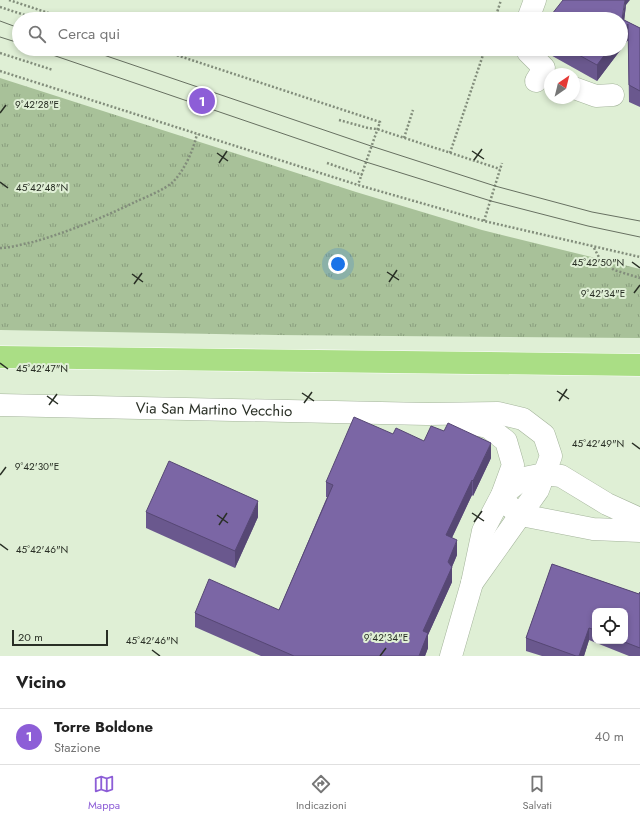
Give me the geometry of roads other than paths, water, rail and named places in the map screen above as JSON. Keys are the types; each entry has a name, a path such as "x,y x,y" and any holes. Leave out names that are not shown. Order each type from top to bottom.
{"highway":[{"path":"0,357 640,365"}],"street":[{"path":"531,12 535,0"},
{"path":"531,56 544,74"},
{"path":"580,90 596,96 613,95"},
{"name":"Via San Martino Vecchio","path":"0,405 427,414 498,413 523,419 544,435 550,456 538,490 472,583"},
{"name":"Via San Martino Vecchio","path":"427,414 488,427 506,441 514,465 502,495 484,531 472,583"},
{"name":"Via San Martino Vecchio","path":"502,495 524,478 544,474 561,476 607,504 640,518"},
{"path":"502,495 509,506 521,515 593,529 640,531"},
{"path":"451,656 472,583"}],"tram line":[{"path":"0,21 12,25"},
{"path":"0,37 12,41"},
{"path":"56,56 366,162 491,201 588,226 640,237"},
{"path":"107,56 371,146 495,186 592,212 640,221"}],"place":[{"name":"Torre Boldone","path":"202,101"}]}
